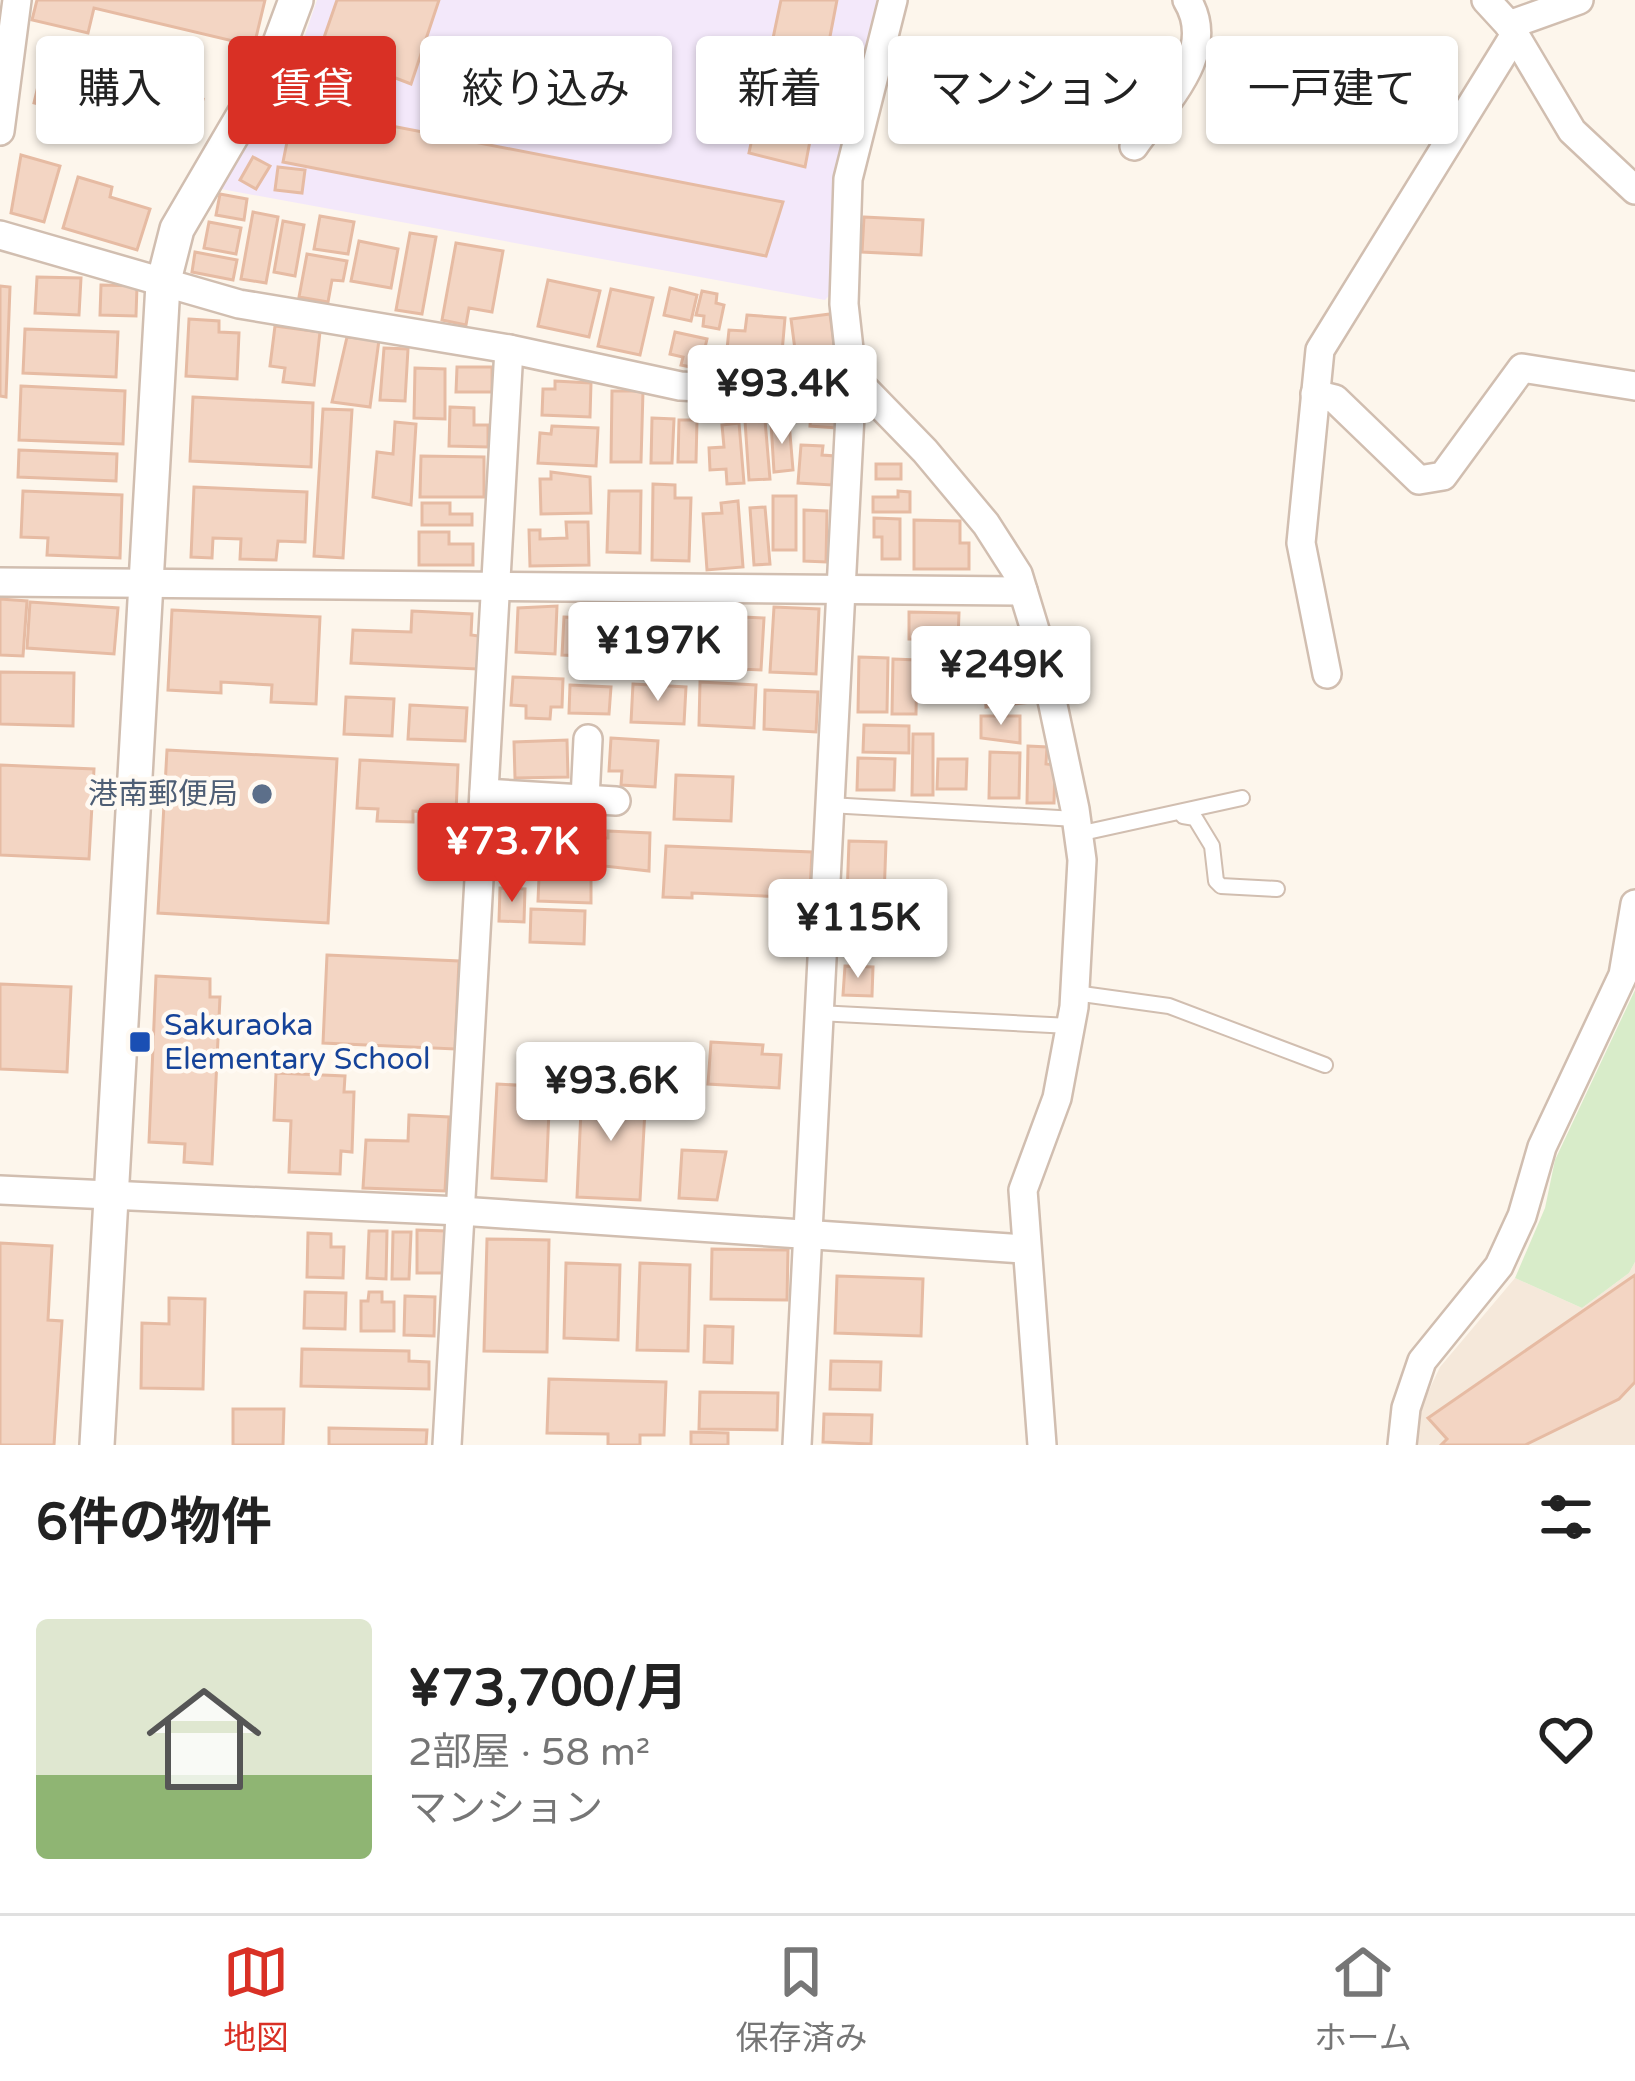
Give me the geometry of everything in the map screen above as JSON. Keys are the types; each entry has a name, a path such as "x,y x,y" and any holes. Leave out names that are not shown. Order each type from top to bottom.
{"street":[{"path":"0,131 16,0"},
{"path":"98,1445 163,284 177,229 270,70 296,0"},
{"path":"797,1445 852,376 844,304 848,179 893,0"},
{"path":"1134,146 1197,55 1198,19 1187,0"},
{"path":"1486,0 1512,31 1572,131 1635,190"},
{"path":"1327,674 1301,543 1320,350 1512,31 1579,0"},
{"path":"0,235 238,304 509,349 680,386 739,389 852,376 888,409 986,524 1023,591 1042,653 1082,860 1070,1026 1057,1098 1023,1190 1042,1445"},
{"path":"447,1445 509,349"},
{"path":"1315,394 1335,399 1419,480 1443,476 1522,368 1635,386"},
{"path":"0,582 1023,591"},
{"path":"585,799 588,740"},
{"path":"484,794 616,801"},
{"path":"1402,1445 1406,1408 1422,1361 1499,1266 1522,1216 1541,1147 1623,975 1635,904"},
{"path":"0,1190 460,1210 1024,1249"}],"lane":[{"path":"829,805 1077,827 1172,815 1242,798"},
{"path":"1172,815 1195,818 1204,828 1222,886 1277,889"},
{"path":"1075,993 1189,1012 1325,1065"},
{"path":"818,1013 1070,1026"}],"shaded area":[{"path":"317,0 885,0 864,126 864,36 696,36 696,144 861,144 837,287 825,300 221,189 247,144 396,144 396,36 305,36"},
{"path":"1635,1262 1635,1445 1417,1445 1422,1405 1440,1367 1515,1278 1582,1308 1629,1273"}],"green space":[{"path":"1635,990 1635,1262 1629,1273 1582,1308 1515,1278 1545,1208 1555,1160"}],"building":[{"path":"37,0 265,0 256,36 228,36 228,40 94,8 88,33 32,20"},
{"path":"337,0 439,0 427,36 420,36 420,57 411,84 396,78 396,36 325,36"},
{"path":"781,0 837,0 830,36 773,36"},
{"path":"396,127 420,131 420,144 484,144 783,202 766,256 283,162 287,144 396,144"},
{"path":"751,144 809,144 805,167 749,153"},
{"path":"21,155 60,166 44,222 11,213"},
{"path":"253,157 270,166 256,189 240,180"},
{"path":"278,167 305,170 302,193 275,190"},
{"path":"78,177 112,187 110,197 150,209 137,250 63,228"},
{"path":"220,194 247,199 244,220 216,215"},
{"path":"253,212 278,217 266,283 241,279"},
{"path":"320,216 354,222 348,254 314,249"},
{"path":"864,217 923,220 921,255 862,252"},
{"path":"283,221 304,225 295,276 274,272"},
{"path":"209,222 241,228 236,254 204,248"},
{"path":"410,233 436,237 422,314 396,310"},
{"path":"359,241 398,249 391,288 351,281"},
{"path":"456,243 503,251 492,312 469,308 466,325 442,320"},
{"path":"195,252 237,260 233,280 192,272"},
{"path":"307,254 347,261 343,281 332,280 328,302 299,297"},
{"path":"37,277 81,278 79,315 35,313"},
{"path":"548,280 600,291 589,337 538,326"},
{"path":"101,285 137,286 136,316 100,315"},
{"path":"0,286 10,287 6,397 0,396"},
{"path":"670,288 697,295 691,321 664,315"},
{"path":"611,289 653,298 640,355 598,346"},
{"path":"702,291 717,294 716,303 724,305 719,329 703,326 704,316 696,315"},
{"path":"830,314 836,360 797,365 791,319"},
{"path":"747,315 785,318 781,364 726,359 729,330 745,331"},
{"path":"189,319 219,321 219,332 239,333 237,379 186,376"},
{"path":"275,326 320,332 314,385 283,382 285,368 270,366"},
{"path":"25,329 118,332 116,377 23,373"},
{"path":"675,332 707,339 700,369 681,365 683,357 670,354"},
{"path":"347,337 379,340 370,407 332,402"},
{"path":"384,348 408,349 405,401 380,400"},
{"path":"457,367 492,367 492,392 456,392"},
{"path":"415,368 445,369 445,419 414,418"},
{"path":"555,381 591,383 590,417 542,415 543,389 555,389"},
{"path":"21,386 125,391 123,444 19,440"},
{"path":"612,391 643,391 641,462 611,462"},
{"path":"193,397 313,403 311,467 190,461"},
{"path":"812,397 840,400 837,428 810,426"},
{"path":"450,407 474,408 474,425 488,425 488,447 449,446"},
{"path":"323,409 352,410 343,558 314,556"},
{"path":"652,418 674,419 672,463 651,463"},
{"path":"679,420 697,420 696,462 678,462"},
{"path":"765,420 770,479 749,480 745,421"},
{"path":"395,422 416,424 411,505 373,497 377,452 393,454"},
{"path":"789,422 793,470 774,472 771,423"},
{"path":"739,423 744,483 727,484 726,469 710,470 709,448 724,447 722,425"},
{"path":"552,426 598,428 596,466 538,463 540,433 551,434"},
{"path":"801,445 823,446 822,455 835,456 832,485 798,483"},
{"path":"19,450 117,454 116,481 18,477"},
{"path":"421,456 484,457 484,497 420,497"},
{"path":"876,464 901,464 901,479 876,479"},
{"path":"551,472 590,477 591,513 541,514 540,479 551,479"},
{"path":"653,484 675,485 675,498 691,498 689,561 652,560"},
{"path":"194,487 307,492 305,542 278,541 276,560 240,559 241,539 213,538 212,558 191,557"},
{"path":"23,491 122,495 120,558 47,555 48,538 21,537"},
{"path":"609,491 641,491 640,553 607,552"},
{"path":"898,491 910,492 910,512 873,512 873,497 898,497"},
{"path":"773,496 796,496 796,550 773,550"},
{"path":"738,501 743,567 707,570 703,514 722,513 721,503"},
{"path":"422,503 450,503 450,514 472,514 472,525 422,525"},
{"path":"765,507 770,564 754,565 750,508"},
{"path":"804,510 827,511 826,562 804,561"},
{"path":"874,518 900,519 900,559 882,559 882,537 874,537"},
{"path":"914,520 960,521 960,543 969,543 969,569 914,569"},
{"path":"566,522 588,522 589,565 530,566 529,530 540,530 540,539 567,538"},
{"path":"419,532 449,532 449,544 473,544 473,565 419,565"},
{"path":"0,599 27,601 23,656 0,655"},
{"path":"30,602 118,608 114,654 27,648"},
{"path":"557,606 555,654 516,652 518,608"},
{"path":"774,607 819,609 816,674 770,672"},
{"path":"172,610 320,617 316,704 271,702 272,685 221,682 221,693 168,690"},
{"path":"412,611 472,614 471,635 479,636 477,669 351,663 353,630 411,632"},
{"path":"909,612 959,613 958,640 909,639"},
{"path":"636,613 689,615 687,663 643,661 644,641 634,641"},
{"path":"721,616 764,618 761,670 718,668"},
{"path":"564,617 605,619 604,657 562,655"},
{"path":"859,657 888,658 887,712 858,712"},
{"path":"893,659 917,660 916,714 892,714"},
{"path":"0,672 74,673 73,726 0,724"},
{"path":"1030,675 1033,702 986,707 984,680"},
{"path":"513,677 563,679 562,707 551,707 550,719 526,718 526,706 511,705"},
{"path":"700,682 756,685 754,728 699,725"},
{"path":"633,684 686,687 684,724 631,722"},
{"path":"570,685 611,687 609,714 569,713"},
{"path":"765,690 818,692 816,732 764,729"},
{"path":"346,697 394,699 392,736 344,734"},
{"path":"410,705 467,708 465,741 408,739"},
{"path":"981,716 1020,716 1020,743 981,738"},
{"path":"864,725 909,726 909,753 863,752"},
{"path":"913,734 933,734 933,795 912,795"},
{"path":"611,738 658,741 655,787 621,785 622,771 609,771"},
{"path":"567,740 568,777 515,778 514,742"},
{"path":"1028,746 1047,747 1046,764 1055,765 1054,803 1027,803"},
{"path":"167,750 337,759 328,923 158,913"},
{"path":"990,752 1020,753 1019,798 989,798"},
{"path":"858,758 895,759 894,790 857,790"},
{"path":"938,759 967,759 966,789 937,789"},
{"path":"360,760 458,765 456,813 413,811 413,822 377,821 378,809 357,808"},
{"path":"0,765 94,769 89,859 0,855"},
{"path":"676,775 733,777 731,821 674,819"},
{"path":"608,831 650,833 649,871 595,865 596,838 608,838"},
{"path":"507,833 535,833 534,851 554,852 554,834 584,835 583,870 506,868"},
{"path":"849,841 886,842 884,898 847,897"},
{"path":"666,846 812,852 809,908 786,907 786,897 692,893 692,898 663,897"},
{"path":"539,877 591,879 591,903 538,901"},
{"path":"500,888 525,889 524,922 499,921"},
{"path":"531,909 585,911 584,944 530,942"},
{"path":"844,918 876,919 875,954 843,952"},
{"path":"327,955 459,961 455,1049 323,1043"},
{"path":"845,966 873,967 872,996 843,995"},
{"path":"156,976 210,979 210,997 220,997 212,1164 184,1162 185,1144 149,1142"},
{"path":"0,984 71,987 67,1072 0,1069"},
{"path":"711,1042 763,1045 762,1054 781,1055 779,1088 708,1084"},
{"path":"276,1073 345,1076 344,1092 354,1092 352,1152 341,1151 340,1174 289,1172 291,1121 274,1120"},
{"path":"497,1084 550,1087 546,1181 492,1178"},
{"path":"582,1089 646,1092 640,1200 577,1197"},
{"path":"409,1115 449,1117 445,1191 363,1188 366,1140 408,1141"},
{"path":"682,1150 726,1152 717,1200 679,1198"},
{"path":"417,1230 445,1231 444,1273 417,1273"},
{"path":"369,1231 387,1231 386,1279 367,1278"},
{"path":"393,1232 411,1232 409,1279 392,1279"},
{"path":"308,1233 331,1234 331,1247 344,1247 343,1278 307,1277"},
{"path":"487,1239 549,1240 547,1352 484,1351"},
{"path":"0,1243 52,1246 48,1320 62,1321 54,1445 0,1445"},
{"path":"712,1249 788,1250 787,1300 711,1299"},
{"path":"566,1263 620,1265 618,1340 564,1338"},
{"path":"640,1263 690,1265 688,1351 637,1350"},
{"path":"1635,1275 1635,1382 1619,1399 1525,1445 1441,1445 1447,1439 1428,1418"},
{"path":"837,1276 923,1279 921,1336 835,1333"},
{"path":"305,1292 346,1293 345,1329 304,1328"},
{"path":"369,1292 382,1292 382,1302 394,1302 394,1331 361,1331 361,1301 368,1301"},
{"path":"405,1296 435,1297 434,1336 404,1335"},
{"path":"169,1298 205,1299 203,1389 141,1388 142,1323 169,1324"},
{"path":"705,1326 733,1327 732,1363 704,1362"},
{"path":"302,1349 409,1351 409,1361 429,1362 429,1389 301,1386"},
{"path":"831,1361 881,1362 880,1390 830,1389"},
{"path":"549,1379 666,1382 664,1435 640,1435 640,1445 608,1445 608,1434 547,1433"},
{"path":"700,1392 778,1393 777,1430 699,1429"},
{"path":"233,1409 284,1409 283,1445 233,1445"},
{"path":"824,1414 872,1415 871,1444 823,1442"},
{"path":"329,1428 427,1430 426,1445 329,1445"},
{"path":"691,1432 728,1433 728,1445 691,1445"}],"place":[{"name":"港南郵便局","path":"262,794"},
{"name":"Sakuraoka Elementary School","path":"140,1042"}]}
